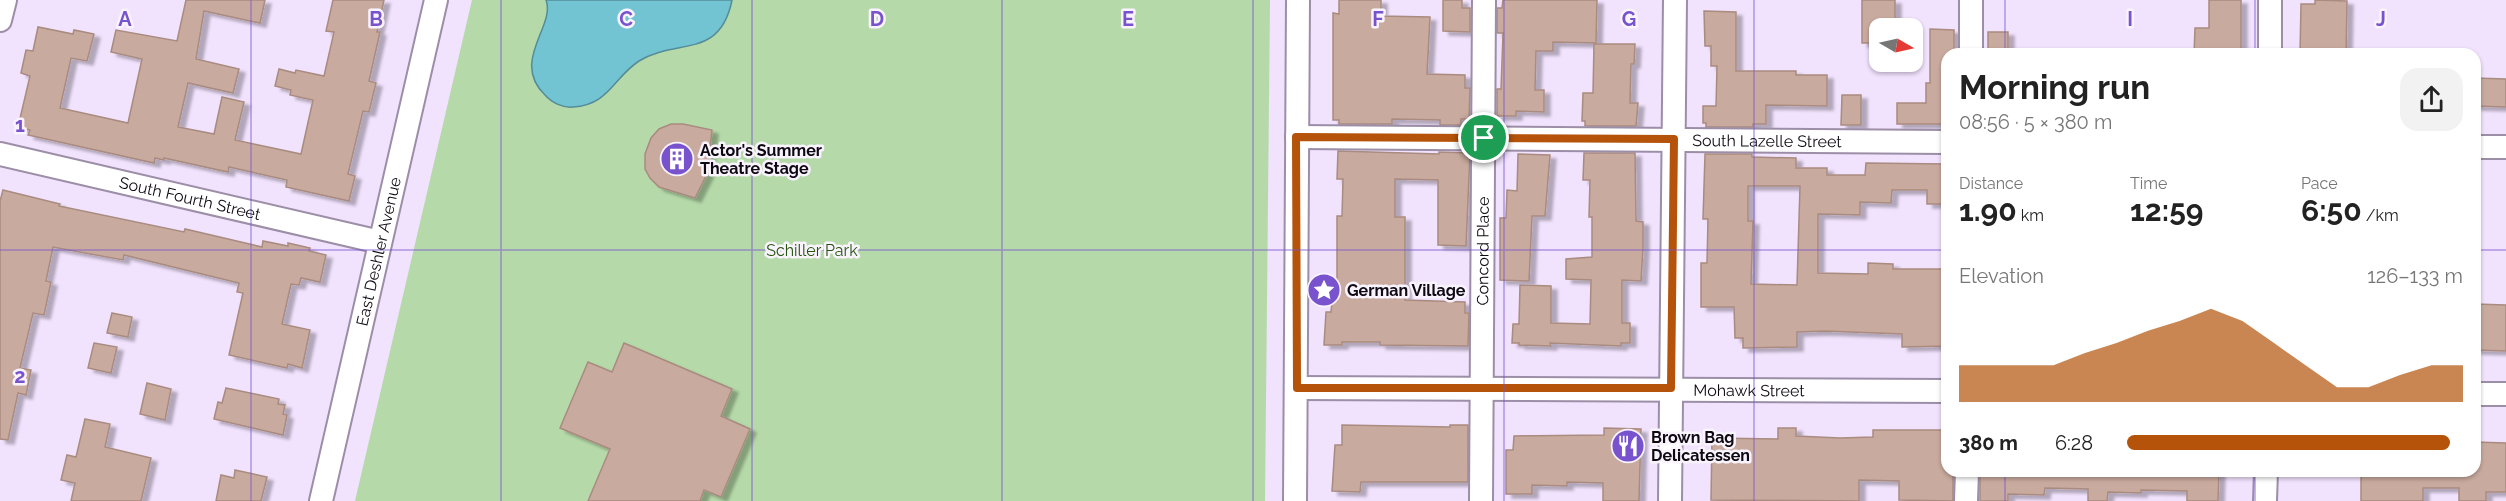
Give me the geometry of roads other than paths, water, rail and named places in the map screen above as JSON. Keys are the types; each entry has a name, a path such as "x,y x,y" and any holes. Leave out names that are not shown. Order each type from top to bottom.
{"street":[{"path":"0,20 4,0"},
{"name":"East Deshler Avenue","path":"321,501 436,0"},
{"path":"1295,501 1298,0"},
{"name":"Concord Place","path":"1481,501 1484,0"},
{"path":"1670,501 1675,0"},
{"path":"1971,0 1971,48"},
{"path":"2270,0 2270,48"},
{"name":"South Lazelle Street","path":"1296,137 1941,142"},
{"path":"2481,147 2506,147"},
{"name":"South Fourth Street","path":"0,154 380,242"},
{"name":"Mohawk Street","path":"1297,388 1941,391"},
{"path":"2481,394 2506,394"},
{"path":"1966,501 1967,477"},
{"path":"2265,501 2266,477"}],"water":[{"path":"546,0 732,0 726,19 718,32 707,40 653,54 630,68 610,90 595,101 585,105 565,107 548,98 535,82 532,69 536,44 545,21"}],"place":[{"name":"Actor's Summer Theatre Stage","path":"677,159"},
{"name":"German Village","path":"1324,290"},
{"name":"Brown Bag Delicatessen","path":"1628,446"}],"park label":[{"name":"Schiller Park","path":"812,250"}]}
